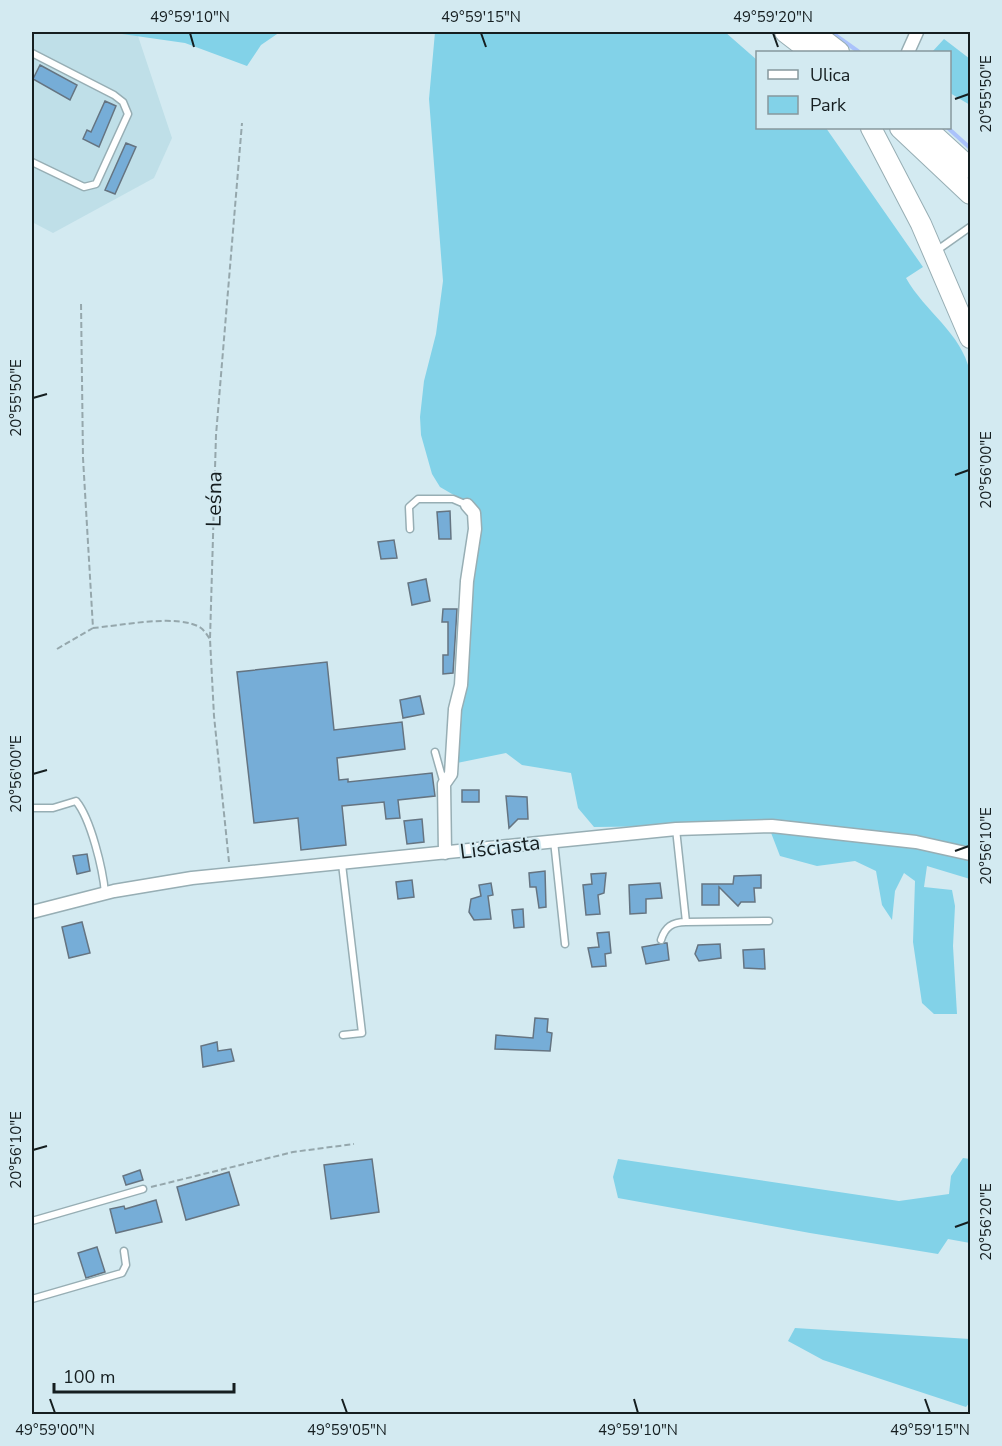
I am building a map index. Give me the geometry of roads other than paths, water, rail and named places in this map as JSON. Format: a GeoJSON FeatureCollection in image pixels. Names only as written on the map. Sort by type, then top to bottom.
{"type":"FeatureCollection","features":[{"type":"Feature","properties":{"kind":"main road"},"geometry":{"type":"LineString","coordinates":[[785,32],[809,45],[835,51]]}},
{"type":"Feature","properties":{"kind":"main road"},"geometry":{"type":"LineString","coordinates":[[872,129],[933,253],[969,334]]}},
{"type":"Feature","properties":{"kind":"main road"},"geometry":{"type":"LineString","coordinates":[[901,129],[970,194]]}},
{"type":"Feature","properties":{"kind":"main road"},"geometry":{"type":"LineString","coordinates":[[927,129],[970,168]]}},
{"type":"Feature","properties":{"kind":"main road"},"geometry":{"type":"LineString","coordinates":[[969,334],[970,302]]}},
{"type":"Feature","properties":{"kind":"street"},"geometry":{"type":"LineString","coordinates":[[908,51],[917,32]]}},
{"type":"Feature","properties":{"kind":"street"},"geometry":{"type":"LineString","coordinates":[[445,853],[444,784],[451,774],[455,709],[461,685],[467,581],[475,529],[474,513],[467,505]]}},
{"type":"Feature","properties":{"kind":"street","name":"Liściasta"},"geometry":{"type":"LineString","coordinates":[[32,912],[106,894],[192,878],[676,829],[772,826],[916,842],[970,854]]}},
{"type":"Feature","properties":{"kind":"lane"},"geometry":{"type":"LineString","coordinates":[[32,53],[114,95],[123,102],[128,114],[96,184],[84,187],[32,162]]}},
{"type":"Feature","properties":{"kind":"lane"},"geometry":{"type":"LineString","coordinates":[[933,253],[970,227]]}},
{"type":"Feature","properties":{"kind":"lane"},"geometry":{"type":"LineString","coordinates":[[410,529],[410,507],[418,499],[453,499],[467,505]]}},
{"type":"Feature","properties":{"kind":"lane"},"geometry":{"type":"LineString","coordinates":[[435,752],[444,784]]}},
{"type":"Feature","properties":{"kind":"lane"},"geometry":{"type":"LineString","coordinates":[[32,808],[53,808],[76,801],[81,808],[106,894]]}},
{"type":"Feature","properties":{"kind":"lane"},"geometry":{"type":"LineString","coordinates":[[676,829],[686,922]]}},
{"type":"Feature","properties":{"kind":"lane"},"geometry":{"type":"LineString","coordinates":[[554,840],[565,944]]}},
{"type":"Feature","properties":{"kind":"lane"},"geometry":{"type":"LineString","coordinates":[[342,864],[362,1033],[343,1035]]}},
{"type":"Feature","properties":{"kind":"lane"},"geometry":{"type":"LineString","coordinates":[[661,940],[664,931],[676,922],[769,921]]}},
{"type":"Feature","properties":{"kind":"lane"},"geometry":{"type":"LineString","coordinates":[[32,1221],[143,1189]]}},
{"type":"Feature","properties":{"kind":"lane"},"geometry":{"type":"LineString","coordinates":[[32,1299],[122,1273],[126,1265],[124,1251]]}},
{"type":"Feature","properties":{"kind":"waterway"},"geometry":{"type":"LineString","coordinates":[[831,32],[858,51]]}},
{"type":"Feature","properties":{"kind":"waterway"},"geometry":{"type":"LineString","coordinates":[[949,129],[970,148]]}}]}
